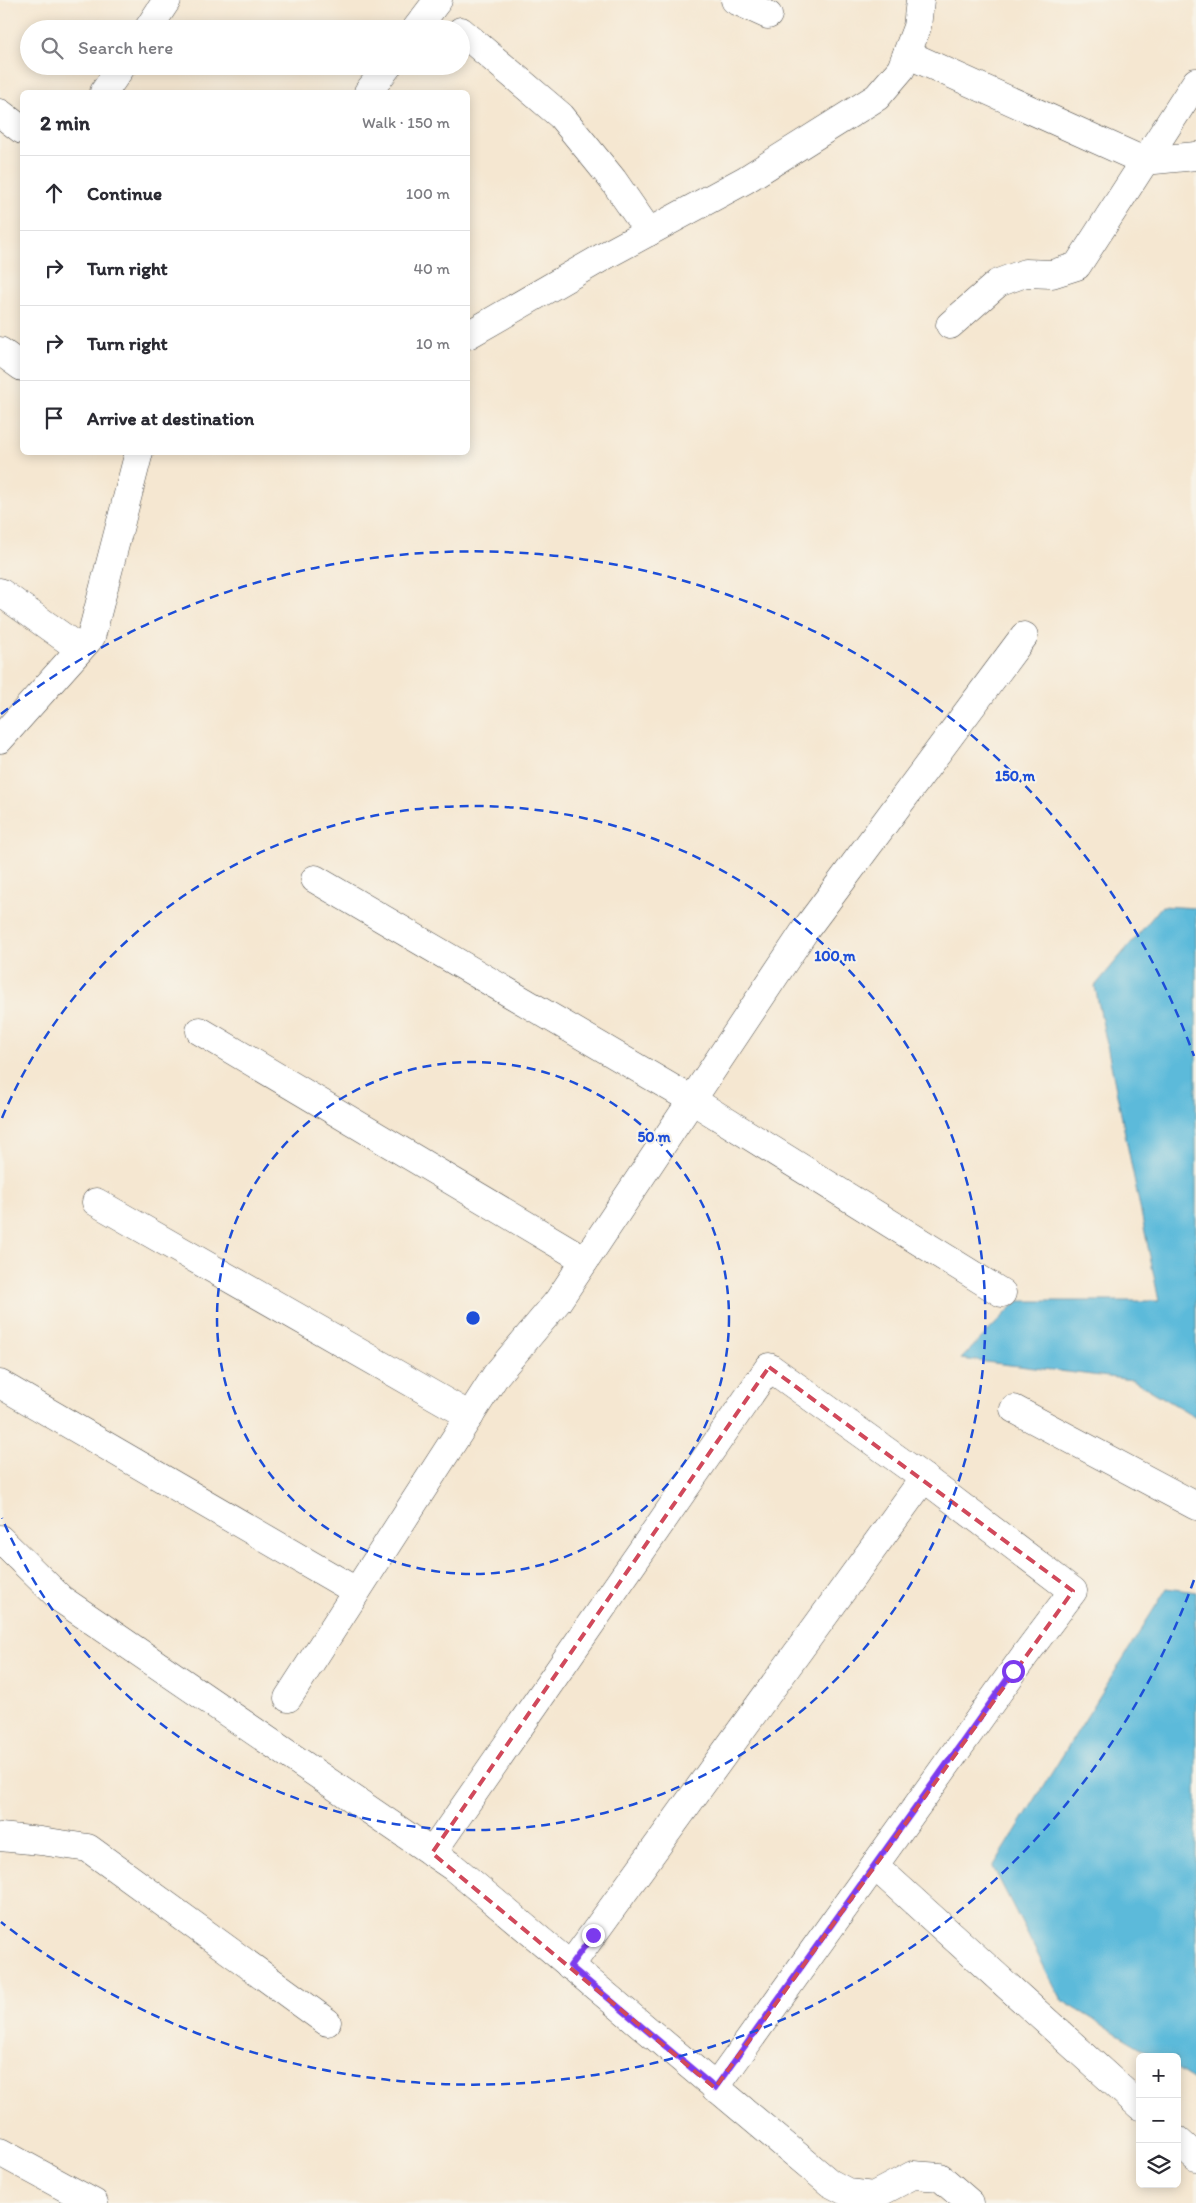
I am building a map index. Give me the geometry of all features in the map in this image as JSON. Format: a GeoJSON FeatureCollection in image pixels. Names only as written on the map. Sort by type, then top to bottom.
{"type":"FeatureCollection","features":[{"type":"Feature","properties":{"kind":"street"},"geometry":{"type":"LineString","coordinates":[[154,20],[167,0]]}},
{"type":"Feature","properties":{"kind":"street"},"geometry":{"type":"LineString","coordinates":[[735,0],[768,15]]}},
{"type":"Feature","properties":{"kind":"street"},"geometry":{"type":"LineString","coordinates":[[470,333],[744,180],[877,97],[901,69],[916,27],[920,0]]}},
{"type":"Feature","properties":{"kind":"street"},"geometry":{"type":"LineString","coordinates":[[423,20],[435,3],[451,20]]}},
{"type":"Feature","properties":{"kind":"street"},"geometry":{"type":"LineString","coordinates":[[470,39],[561,116],[613,180],[649,232]]}},
{"type":"Feature","properties":{"kind":"street"},"geometry":{"type":"LineString","coordinates":[[907,54],[1144,162],[1196,156]]}},
{"type":"Feature","properties":{"kind":"street"},"geometry":{"type":"LineString","coordinates":[[105,90],[116,75]]}},
{"type":"Feature","properties":{"kind":"street"},"geometry":{"type":"LineString","coordinates":[[370,90],[381,75]]}},
{"type":"Feature","properties":{"kind":"street"},"geometry":{"type":"LineString","coordinates":[[950,325],[998,283],[1025,273],[1052,274],[1077,266],[1196,82]]}},
{"type":"Feature","properties":{"kind":"street"},"geometry":{"type":"LineString","coordinates":[[0,114],[20,129]]}},
{"type":"Feature","properties":{"kind":"street"},"geometry":{"type":"LineString","coordinates":[[0,351],[20,366]]}},
{"type":"Feature","properties":{"kind":"street"},"geometry":{"type":"LineString","coordinates":[[0,739],[91,637],[138,455]]}},
{"type":"Feature","properties":{"kind":"street"},"geometry":{"type":"LineString","coordinates":[[0,592],[80,649]]}},
{"type":"Feature","properties":{"kind":"street"},"geometry":{"type":"LineString","coordinates":[[288,1698],[496,1375],[558,1301],[806,929],[1024,636]]}},
{"type":"Feature","properties":{"kind":"street"},"geometry":{"type":"LineString","coordinates":[[315,879],[692,1100],[1002,1294]]}},
{"type":"Feature","properties":{"kind":"street"},"geometry":{"type":"LineString","coordinates":[[200,1031],[585,1260]]}},
{"type":"Feature","properties":{"kind":"street"},"geometry":{"type":"LineString","coordinates":[[96,1202],[470,1416]]}},
{"type":"Feature","properties":{"kind":"street"},"geometry":{"type":"LineString","coordinates":[[432,1853],[768,1367],[924,1478],[1074,1591],[1025,1655],[715,2088]]}},
{"type":"Feature","properties":{"kind":"street"},"geometry":{"type":"LineString","coordinates":[[0,1384],[356,1591]]}},
{"type":"Feature","properties":{"kind":"street"},"geometry":{"type":"LineString","coordinates":[[1014,1409],[1196,1506]]}},
{"type":"Feature","properties":{"kind":"street"},"geometry":{"type":"LineString","coordinates":[[570,1966],[924,1478]]}},
{"type":"Feature","properties":{"kind":"street"},"geometry":{"type":"LineString","coordinates":[[0,1539],[61,1599],[453,1867],[830,2183],[849,2193],[873,2196],[913,2175],[940,2177],[970,2203]]}},
{"type":"Feature","properties":{"kind":"street"},"geometry":{"type":"LineString","coordinates":[[0,1838],[41,1841],[88,1848],[328,2022]]}},
{"type":"Feature","properties":{"kind":"street"},"geometry":{"type":"LineString","coordinates":[[875,1866],[1136,2102]]}},
{"type":"Feature","properties":{"kind":"street"},"geometry":{"type":"LineString","coordinates":[[1180,2143],[1196,2157]]}},
{"type":"Feature","properties":{"kind":"street"},"geometry":{"type":"LineString","coordinates":[[0,2152],[94,2203]]}},
{"type":"Feature","properties":{"kind":"highlighted area"},"geometry":{"type":"Polygon","coordinates":[[[769,1367],[1073,1591],[715,2088],[432,1853],[769,1367]]]}},
{"type":"Feature","properties":{"kind":"water"},"geometry":{"type":"Polygon","coordinates":[[[1162,906],[1196,908],[1196,1417],[1133,1380],[961,1359],[1018,1301],[1159,1301],[1095,986],[1162,906]]]}},
{"type":"Feature","properties":{"kind":"water"},"geometry":{"type":"Polygon","coordinates":[[[1167,1588],[1196,1592],[1196,2081],[1181,2072],[1181,2053],[1149,2053],[1061,2000],[993,1867],[1167,1588]]]}},
{"type":"Feature","properties":{"kind":"route"},"geometry":{"type":"LineString","coordinates":[[593,1935],[570,1966],[715,2088],[1013,1671]]}}]}
